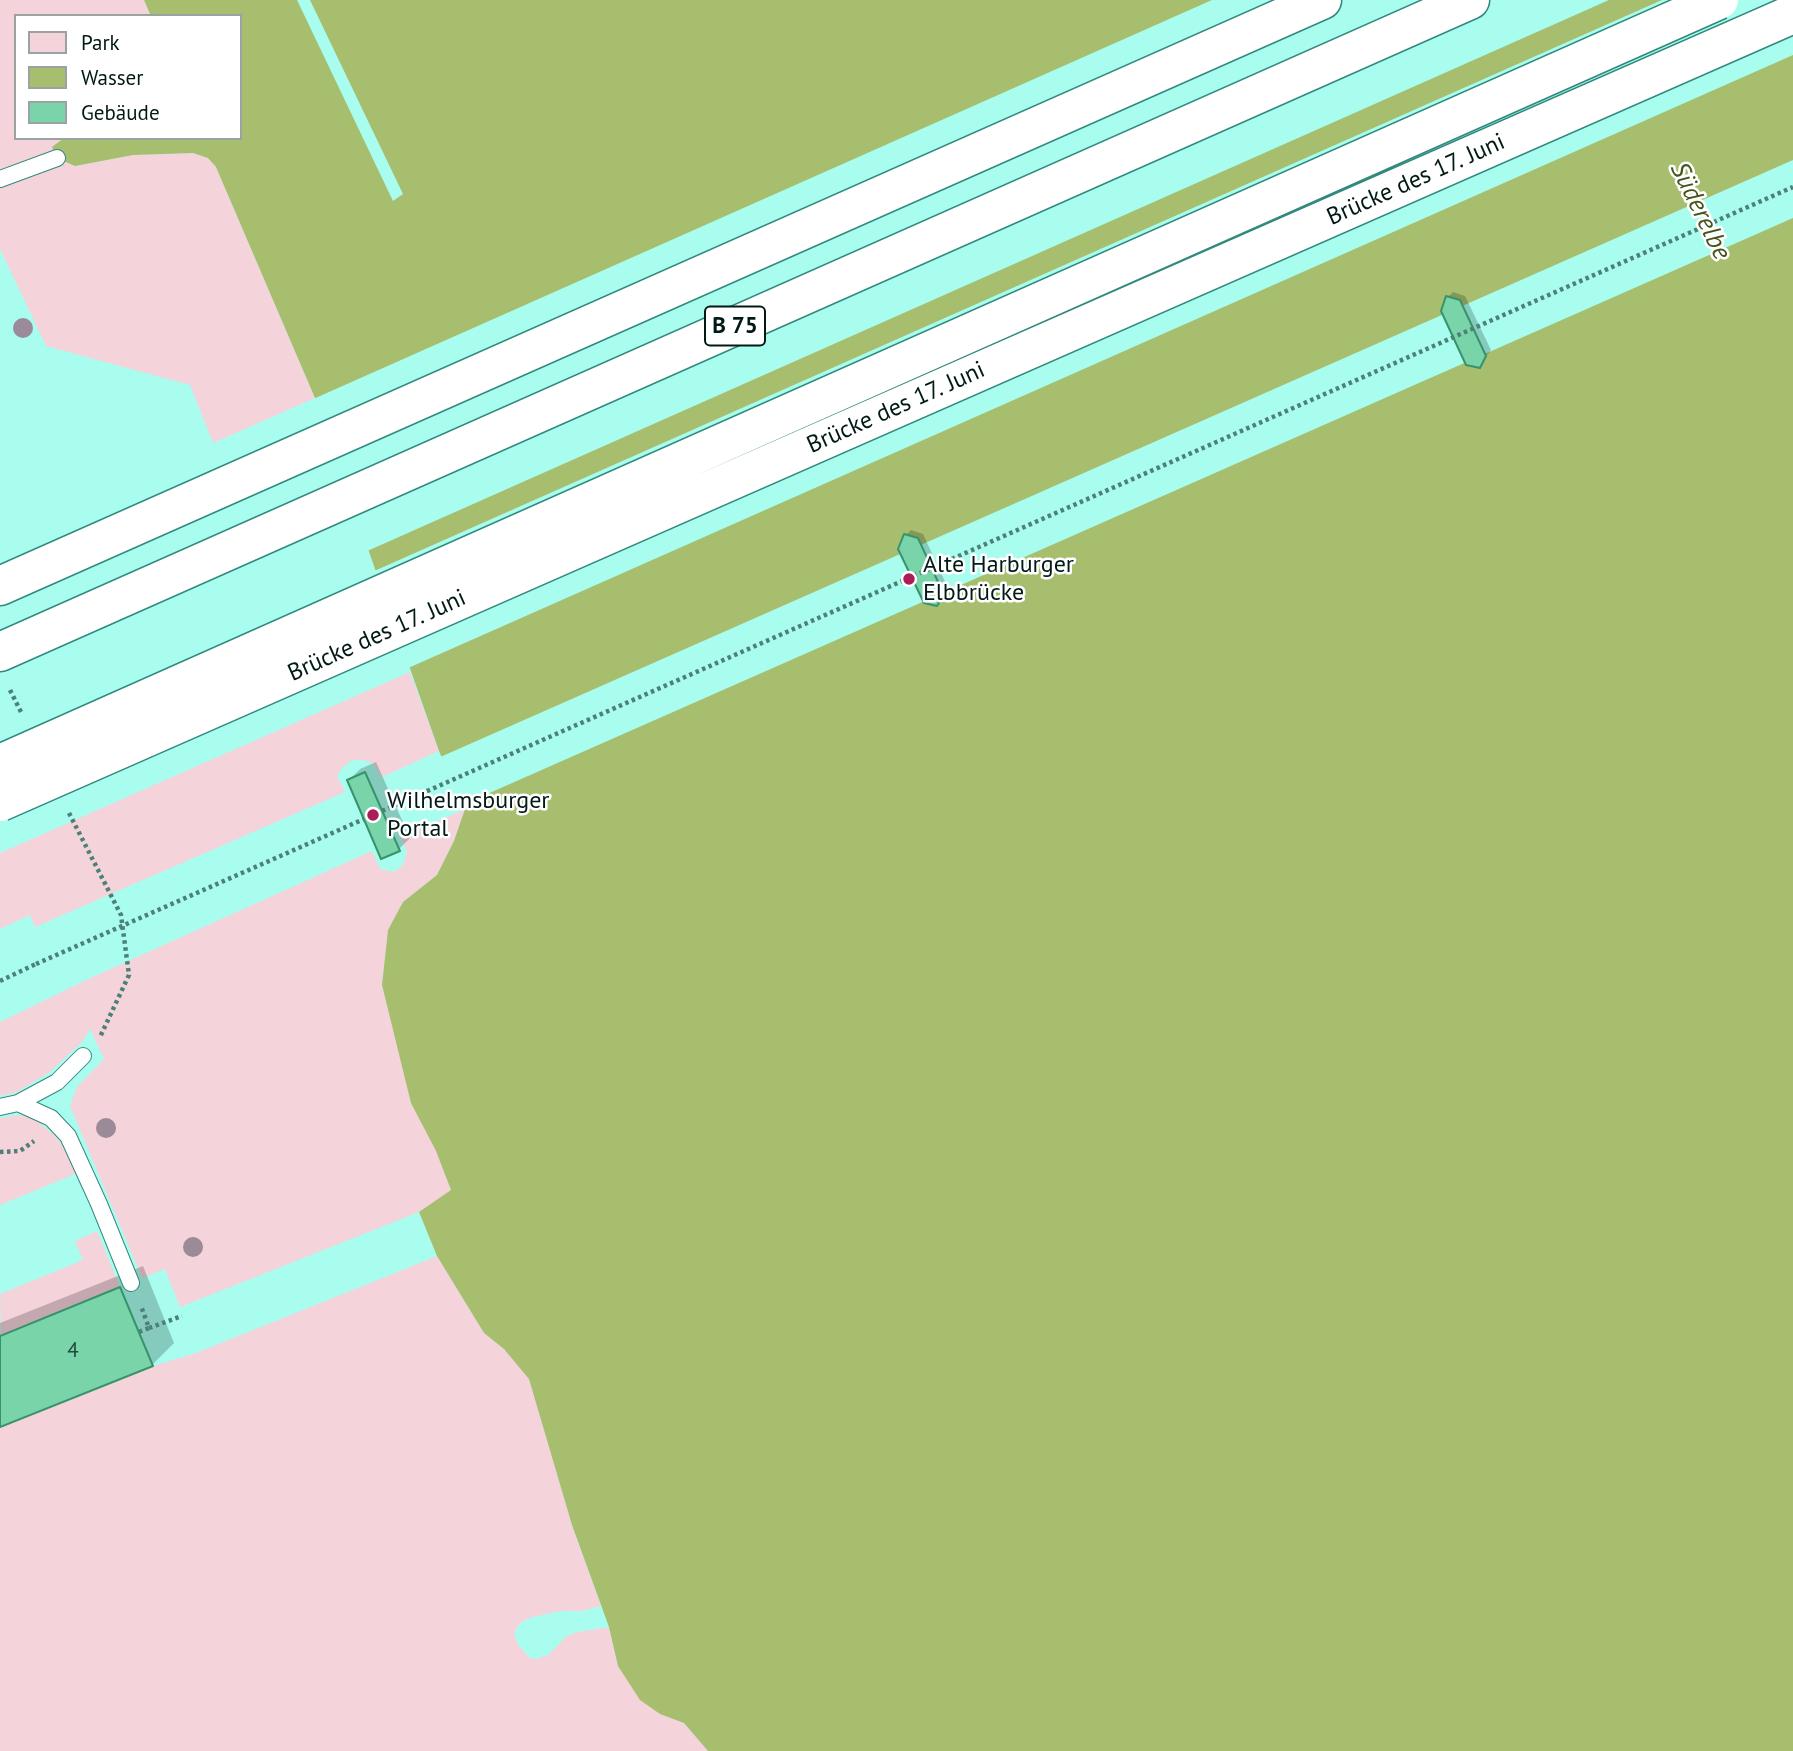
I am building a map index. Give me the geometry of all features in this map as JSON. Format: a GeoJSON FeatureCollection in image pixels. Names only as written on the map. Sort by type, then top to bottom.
{"type":"FeatureCollection","features":[{"type":"Feature","properties":{"kind":"main road","name":"B 75"},"geometry":{"type":"LineString","coordinates":[[0,586],[1322,0]]}},
{"type":"Feature","properties":{"kind":"main road","name":"B 75"},"geometry":{"type":"LineString","coordinates":[[3,667],[1470,0]]}},
{"type":"Feature","properties":{"kind":"main road","name":"Brücke des 17. Juni"},"geometry":{"type":"LineString","coordinates":[[0,764],[1720,0]]}},
{"type":"Feature","properties":{"kind":"main road","name":"Brücke des 17. Juni"},"geometry":{"type":"LineString","coordinates":[[0,802],[1793,14]]}},
{"type":"Feature","properties":{"kind":"lane"},"geometry":{"type":"LineString","coordinates":[[0,179],[57,158]]}},
{"type":"Feature","properties":{"kind":"lane"},"geometry":{"type":"LineString","coordinates":[[0,1107],[18,1103],[57,1082],[83,1056]]}},
{"type":"Feature","properties":{"kind":"lane"},"geometry":{"type":"LineString","coordinates":[[18,1103],[51,1118],[68,1136],[131,1283]]}},
{"type":"Feature","properties":{"kind":"path"},"geometry":{"type":"LineString","coordinates":[[382,811],[1793,187]]}},
{"type":"Feature","properties":{"kind":"path"},"geometry":{"type":"LineString","coordinates":[[3,667],[24,718]]}},
{"type":"Feature","properties":{"kind":"path"},"geometry":{"type":"LineString","coordinates":[[65,804],[121,915],[130,975],[97,1043],[83,1056]]}},
{"type":"Feature","properties":{"kind":"path"},"geometry":{"type":"LineString","coordinates":[[0,983],[36,964],[364,819]]}},
{"type":"Feature","properties":{"kind":"path"},"geometry":{"type":"LineString","coordinates":[[149,1328],[182,1316]]}},
{"type":"Feature","properties":{"kind":"green space"},"geometry":{"type":"Polygon","coordinates":[[[0,0],[144,0],[150,14],[14,14],[14,140],[62,140],[53,147],[75,166],[133,155],[193,153],[208,158],[216,167],[315,398],[213,443],[190,385],[46,346],[0,249],[0,0]]]}},
{"type":"Feature","properties":{"kind":"green space"},"geometry":{"type":"Polygon","coordinates":[[[410,672],[439,751],[382,777],[373,763],[352,760],[337,776],[345,792],[35,927],[30,915],[0,929],[0,853],[410,672]]]}},
{"type":"Feature","properties":{"kind":"green space"},"geometry":{"type":"Polygon","coordinates":[[[465,809],[454,841],[437,875],[403,902],[388,930],[382,985],[394,1032],[451,1191],[419,1212],[180,1307],[165,1269],[142,1278],[70,1106],[77,1087],[104,1059],[90,1029],[82,1042],[50,1072],[17,1092],[0,1096],[0,1022],[86,980],[372,851],[380,869],[394,872],[403,865],[407,852],[401,837],[465,809]]]}},
{"type":"Feature","properties":{"kind":"green space"},"geometry":{"type":"Polygon","coordinates":[[[18,1115],[34,1118],[54,1135],[71,1154],[80,1172],[0,1205],[0,1118],[18,1115]]]}},
{"type":"Feature","properties":{"kind":"green space"},"geometry":{"type":"Polygon","coordinates":[[[97,1231],[120,1287],[1,1336],[0,1294],[83,1260],[75,1241],[97,1231]]]}},
{"type":"Feature","properties":{"kind":"green space"},"geometry":{"type":"Polygon","coordinates":[[[437,1256],[484,1333],[504,1349],[529,1378],[572,1525],[601,1606],[532,1617],[520,1623],[514,1633],[518,1645],[530,1658],[535,1659],[548,1655],[567,1636],[609,1627],[618,1666],[660,1714],[684,1723],[708,1751],[0,1751],[0,1427],[153,1366],[196,1353],[437,1256]]]}},
{"type":"Feature","properties":{"kind":"water","name":"Süderelbe"},"geometry":{"type":"Polygon","coordinates":[[[144,0],[1793,0],[1793,1751],[708,1751],[684,1723],[660,1714],[640,1700],[618,1666],[609,1627],[572,1525],[529,1379],[504,1349],[484,1333],[437,1256],[419,1212],[451,1190],[436,1151],[411,1103],[382,985],[388,930],[403,902],[437,875],[454,841],[465,809],[439,751],[315,398],[216,167],[208,158],[193,153],[133,155],[75,166],[57,158],[52,147],[61,140],[242,140],[242,14],[150,14],[144,0]]]}},
{"type":"Feature","properties":{"kind":"pier"},"geometry":{"type":"Polygon","coordinates":[[[297,0],[310,0],[403,194],[393,201],[297,0]]]}},
{"type":"Feature","properties":{"kind":"pier"},"geometry":{"type":"Polygon","coordinates":[[[1212,0],[1609,0],[365,552],[311,400],[1212,0]]]}},
{"type":"Feature","properties":{"kind":"pier"},"geometry":{"type":"Polygon","coordinates":[[[1662,0],[1793,0],[1793,55],[406,669],[372,572],[1662,0]]]}},
{"type":"Feature","properties":{"kind":"pier","name":"Alte Harburger Elbbrücke"},"geometry":{"type":"Polygon","coordinates":[[[1793,160],[1793,218],[460,806],[438,758],[1793,160]]]}},
{"type":"Feature","properties":{"kind":"building"},"geometry":{"type":"Polygon","coordinates":[[[1446,296],[1460,300],[1486,356],[1480,368],[1466,365],[1441,311],[1446,296]]]}},
{"type":"Feature","properties":{"kind":"building"},"geometry":{"type":"Polygon","coordinates":[[[904,534],[918,538],[944,595],[937,606],[924,603],[898,549],[904,534]]]}},
{"type":"Feature","properties":{"kind":"building","name":"Wilhelmsburger Portal"},"geometry":{"type":"Polygon","coordinates":[[[365,772],[400,851],[381,859],[347,780],[365,772]]]}},
{"type":"Feature","properties":{"kind":"building"},"geometry":{"type":"Polygon","coordinates":[[[120,1287],[153,1366],[0,1427],[0,1336],[120,1287]]]}},
{"type":"Feature","properties":{"kind":"place","name":"Alte Harburger Elbbrücke"},"geometry":{"type":"Point","coordinates":[909,579]}},
{"type":"Feature","properties":{"kind":"place","name":"Wilhelmsburger Portal"},"geometry":{"type":"Point","coordinates":[373,815]}}]}
